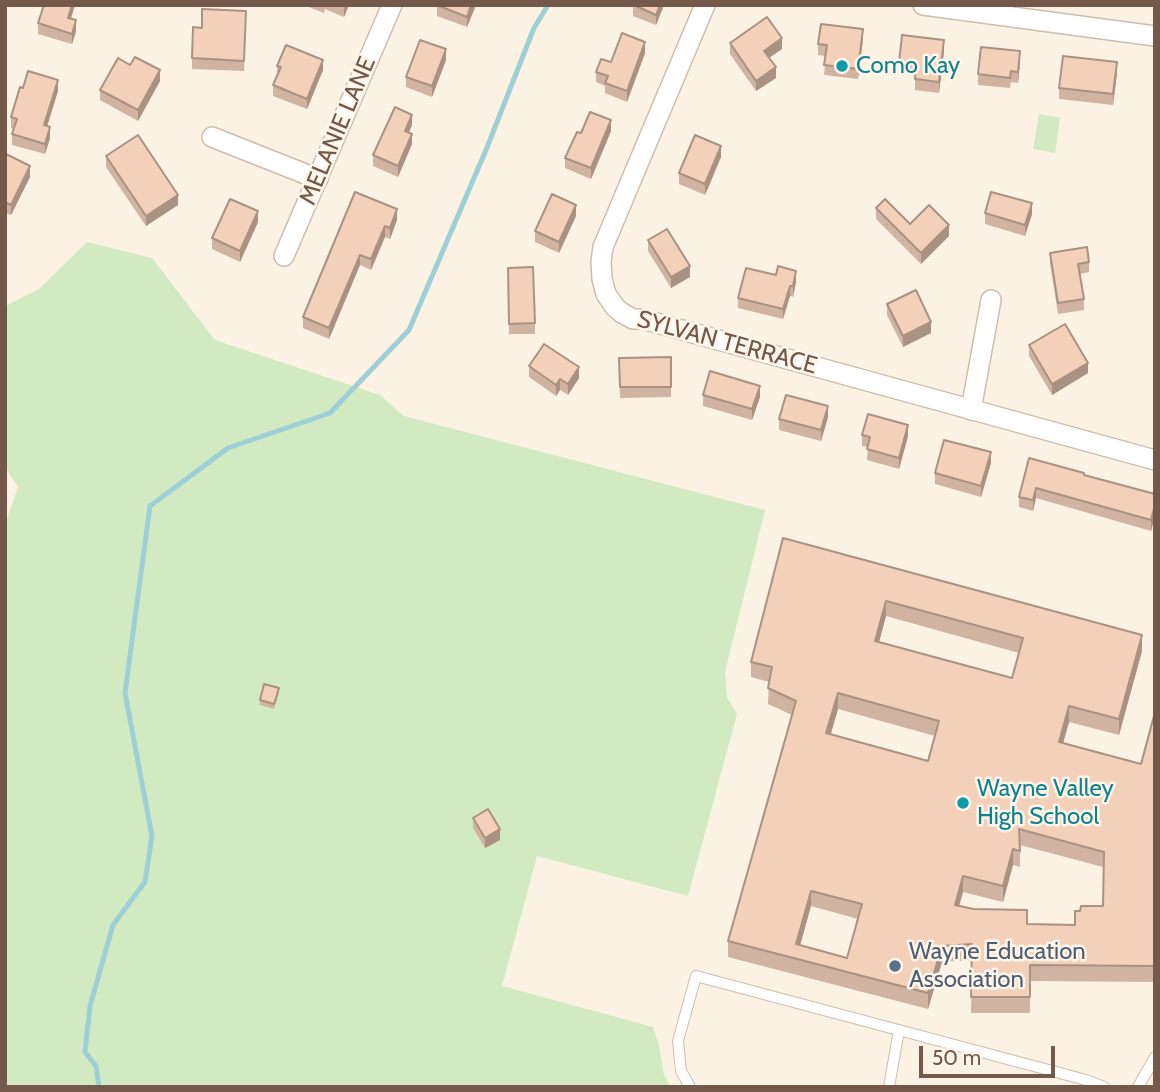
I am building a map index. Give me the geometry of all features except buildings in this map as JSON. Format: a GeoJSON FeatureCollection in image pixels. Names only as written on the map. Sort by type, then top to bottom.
{"type":"FeatureCollection","features":[{"type":"Feature","properties":{"kind":"street","name":"MELANIE LANE"},"geometry":{"type":"LineString","coordinates":[[284,256],[392,5]]}},
{"type":"Feature","properties":{"kind":"street","name":"SYLVAN TERRACE"},"geometry":{"type":"LineString","coordinates":[[705,5],[603,247],[601,279],[607,294],[622,313],[634,319],[1155,460]]}},
{"type":"Feature","properties":{"kind":"street"},"geometry":{"type":"LineString","coordinates":[[923,5],[1155,36]]}},
{"type":"Feature","properties":{"kind":"street"},"geometry":{"type":"LineString","coordinates":[[212,137],[318,179]]}},
{"type":"Feature","properties":{"kind":"street"},"geometry":{"type":"LineString","coordinates":[[971,410],[991,300]]}},
{"type":"Feature","properties":{"kind":"lane"},"geometry":{"type":"LineString","coordinates":[[690,1087],[681,1071],[678,1041],[696,976],[1104,1087]]}},
{"type":"Feature","properties":{"kind":"lane"},"geometry":{"type":"LineString","coordinates":[[889,1087],[899,1030]]}},
{"type":"Feature","properties":{"kind":"lane"},"geometry":{"type":"LineString","coordinates":[[1138,1087],[1155,1057]]}},
{"type":"Feature","properties":{"kind":"green space"},"geometry":{"type":"Polygon","coordinates":[[[1039,114],[1060,118],[1055,153],[1033,149],[1039,114]]]}},
{"type":"Feature","properties":{"kind":"green space"},"geometry":{"type":"Polygon","coordinates":[[[87,242],[152,258],[215,340],[380,395],[404,416],[765,510],[725,672],[727,697],[737,714],[688,896],[537,856],[502,986],[653,1027],[664,1075],[671,1087],[5,1087],[5,525],[18,487],[5,467],[5,306],[39,289],[87,242]]]}},
{"type":"Feature","properties":{"kind":"waterway"},"geometry":{"type":"LineString","coordinates":[[99,1087],[96,1066],[85,1052],[90,1006],[113,925],[145,882],[152,836],[125,693],[150,506],[228,448],[330,413],[409,330],[486,150],[534,28],[548,5]]}},
{"type":"Feature","properties":{"kind":"place","name":"Como Kay"},"geometry":{"type":"Point","coordinates":[842,66]}},
{"type":"Feature","properties":{"kind":"place","name":"Wayne Valley High School"},"geometry":{"type":"Point","coordinates":[963,803]}},
{"type":"Feature","properties":{"kind":"place","name":"Wayne Education Association"},"geometry":{"type":"Point","coordinates":[895,966]}}]}
